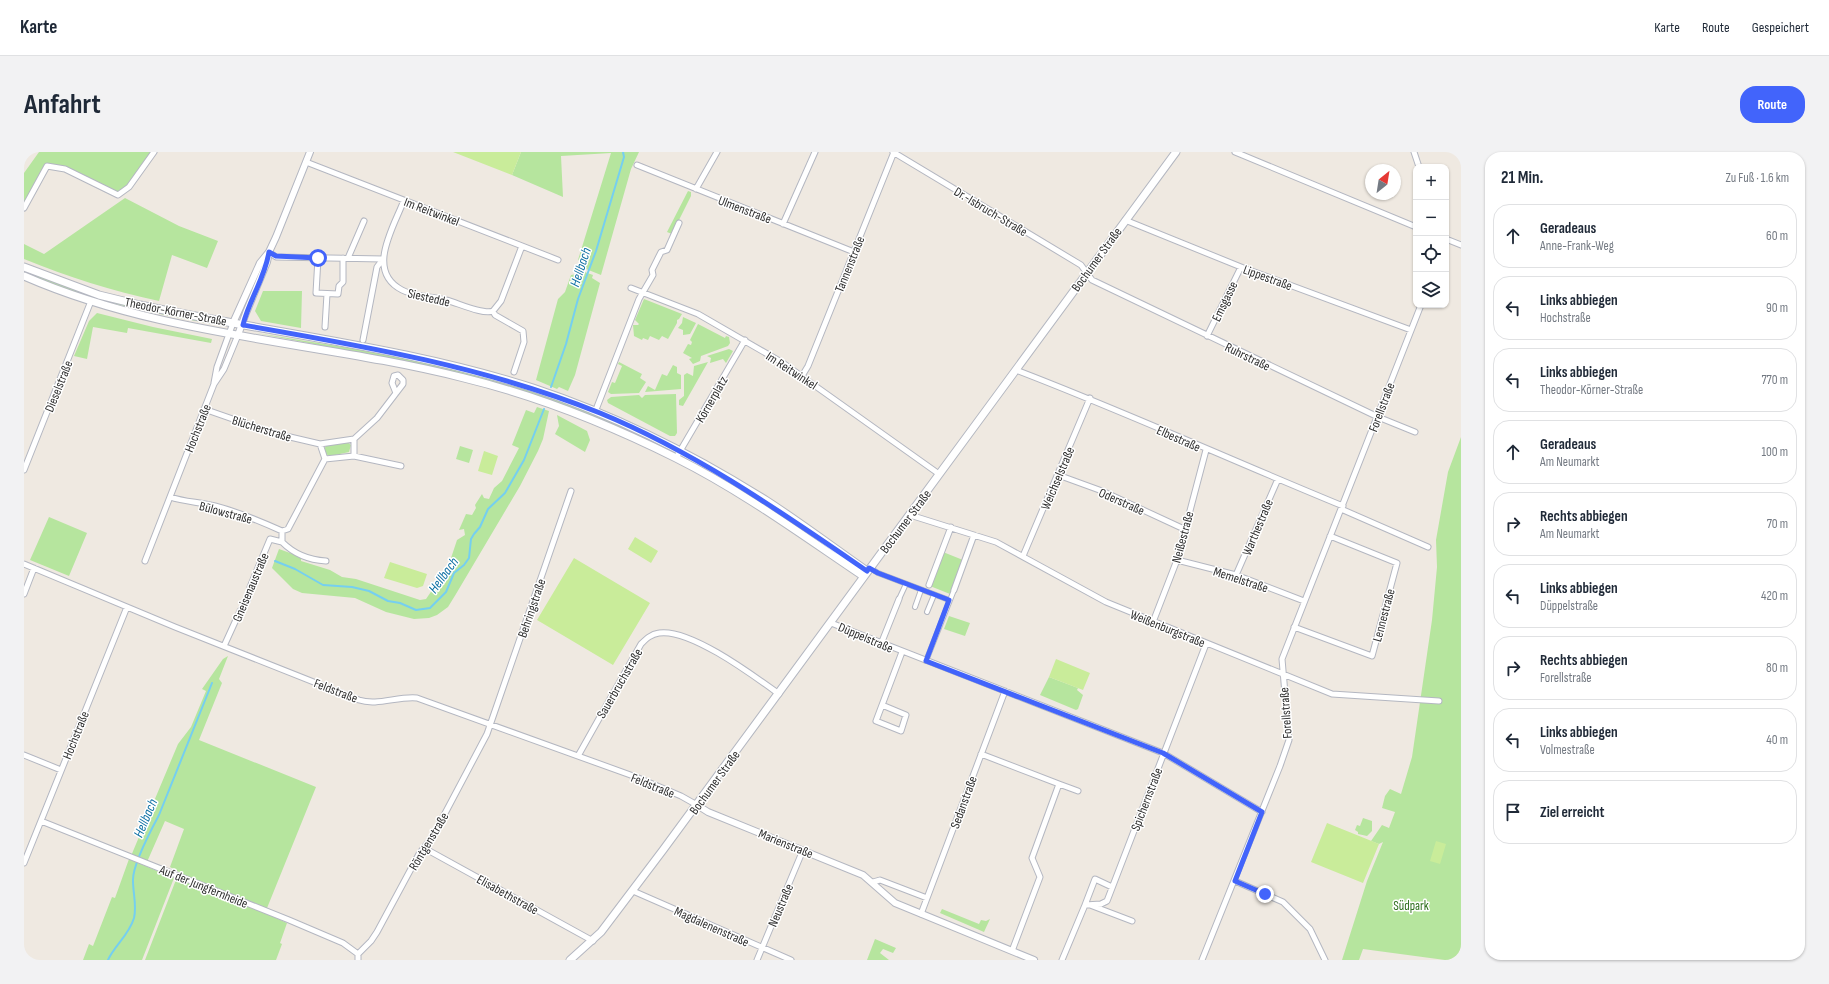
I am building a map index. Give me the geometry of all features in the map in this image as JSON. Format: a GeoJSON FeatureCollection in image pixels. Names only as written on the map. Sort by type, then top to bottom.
{"type":"FeatureCollection","features":[{"type":"Feature","properties":{"kind":"main road","name":"Bochumer Straße"},"geometry":{"type":"LineString","coordinates":[[570,960],[592,941],[633,891],[1176,152]]}},
{"type":"Feature","properties":{"kind":"main road","name":"Theodor-Körner-Straße"},"geometry":{"type":"LineString","coordinates":[[24,267],[99,295],[176,313],[422,359],[502,379],[549,394],[601,414],[680,451],[757,496],[867,572]]}},
{"type":"Feature","properties":{"kind":"main road","name":"Theodor-Körner-Straße"},"geometry":{"type":"LineString","coordinates":[[24,276],[91,301],[138,315],[230,334],[400,364],[498,387],[572,411],[630,435],[676,458],[867,572]]}},
{"type":"Feature","properties":{"kind":"main road"},"geometry":{"type":"LineString","coordinates":[[753,503],[757,496]]}},
{"type":"Feature","properties":{"kind":"street"},"geometry":{"type":"LineString","coordinates":[[24,208],[47,166],[65,169],[118,195],[129,187],[154,152]]}},
{"type":"Feature","properties":{"kind":"street","name":"Hochstraße"},"geometry":{"type":"LineString","coordinates":[[214,384],[224,369],[243,325],[246,312],[267,262],[269,252],[310,152]]}},
{"type":"Feature","properties":{"kind":"street"},"geometry":{"type":"LineString","coordinates":[[696,189],[717,152]]}},
{"type":"Feature","properties":{"kind":"street"},"geometry":{"type":"LineString","coordinates":[[783,224],[815,152]]}},
{"type":"Feature","properties":{"kind":"street","name":"Tannenstraße"},"geometry":{"type":"LineString","coordinates":[[802,376],[808,366],[894,152]]}},
{"type":"Feature","properties":{"kind":"street","name":"Dr.-Isbruch-Straße"},"geometry":{"type":"LineString","coordinates":[[894,152],[1081,265],[1087,273]]}},
{"type":"Feature","properties":{"kind":"street"},"geometry":{"type":"LineString","coordinates":[[1235,152],[1413,226]]}},
{"type":"Feature","properties":{"kind":"street"},"geometry":{"type":"LineString","coordinates":[[1414,152],[1418,164]]}},
{"type":"Feature","properties":{"kind":"street","name":"Im Reitwinkel"},"geometry":{"type":"LineString","coordinates":[[306,162],[558,260]]}},
{"type":"Feature","properties":{"kind":"street","name":"Ulmenstraße"},"geometry":{"type":"LineString","coordinates":[[637,166],[854,252]]}},
{"type":"Feature","properties":{"kind":"street"},"geometry":{"type":"LineString","coordinates":[[363,340],[378,267],[383,259],[385,248],[404,200]]}},
{"type":"Feature","properties":{"kind":"street","name":"Lippestraße"},"geometry":{"type":"LineString","coordinates":[[1125,220],[1241,267],[1411,330]]}},
{"type":"Feature","properties":{"kind":"street"},"geometry":{"type":"LineString","coordinates":[[318,258],[316,293],[338,294],[339,286],[342,282],[346,258],[364,221]]}},
{"type":"Feature","properties":{"kind":"street"},"geometry":{"type":"LineString","coordinates":[[598,407],[639,299],[653,275],[652,270],[661,252],[667,250],[680,223]]}},
{"type":"Feature","properties":{"kind":"street"},"geometry":{"type":"LineString","coordinates":[[1449,241],[1461,245]]}},
{"type":"Feature","properties":{"kind":"street"},"geometry":{"type":"LineString","coordinates":[[514,372],[524,335],[523,332],[495,315],[493,311],[501,301],[522,246]]}},
{"type":"Feature","properties":{"kind":"street"},"geometry":{"type":"LineString","coordinates":[[269,252],[276,256],[383,259]]}},
{"type":"Feature","properties":{"kind":"street","name":"Hochstraße"},"geometry":{"type":"LineString","coordinates":[[145,560],[214,384],[217,367],[233,323],[260,263],[269,252]]}},
{"type":"Feature","properties":{"kind":"street","name":"Siestedde"},"geometry":{"type":"LineString","coordinates":[[383,259],[384,267],[389,279],[402,290],[442,299],[485,312],[493,311]]}},
{"type":"Feature","properties":{"kind":"street","name":"Emsgasse"},"geometry":{"type":"LineString","coordinates":[[1207,336],[1241,267]]}},
{"type":"Feature","properties":{"kind":"street","name":"Ruhrstraße"},"geometry":{"type":"LineString","coordinates":[[1087,273],[1092,280],[1207,336],[1378,417],[1414,432]]}},
{"type":"Feature","properties":{"kind":"street","name":"Im Reitwinkel"},"geometry":{"type":"LineString","coordinates":[[631,288],[698,314],[745,340],[802,376],[939,474]]}},
{"type":"Feature","properties":{"kind":"street"},"geometry":{"type":"LineString","coordinates":[[325,327],[327,294]]}},
{"type":"Feature","properties":{"kind":"street","name":"Dieselstraße"},"geometry":{"type":"LineString","coordinates":[[24,470],[91,301]]}},
{"type":"Feature","properties":{"kind":"street","name":"Forellstraße"},"geometry":{"type":"LineString","coordinates":[[1202,960],[1235,881],[1289,740],[1282,674],[1282,660],[1420,308]]}},
{"type":"Feature","properties":{"kind":"street","name":"Körnerplatz"},"geometry":{"type":"LineString","coordinates":[[676,458],[745,340]]}},
{"type":"Feature","properties":{"kind":"street","name":"Elbestraße"},"geometry":{"type":"LineString","coordinates":[[1016,370],[1090,398],[1206,450],[1342,507]]}},
{"type":"Feature","properties":{"kind":"street"},"geometry":{"type":"LineString","coordinates":[[354,456],[354,439],[377,418],[396,393]]}},
{"type":"Feature","properties":{"kind":"street","name":"Weichselstraße"},"geometry":{"type":"LineString","coordinates":[[1023,556],[1090,398]]}},
{"type":"Feature","properties":{"kind":"street","name":"Blücherstraße"},"geometry":{"type":"LineString","coordinates":[[204,409],[273,433],[320,444],[354,439]]}},
{"type":"Feature","properties":{"kind":"street"},"geometry":{"type":"LineString","coordinates":[[282,531],[288,529],[325,459],[320,444]]}},
{"type":"Feature","properties":{"kind":"street","name":"Neißestraße"},"geometry":{"type":"LineString","coordinates":[[1153,622],[1177,560],[1206,450]]}},
{"type":"Feature","properties":{"kind":"street"},"geometry":{"type":"LineString","coordinates":[[325,459],[354,456],[401,466]]}},
{"type":"Feature","properties":{"kind":"street","name":"Oderstraße"},"geometry":{"type":"LineString","coordinates":[[1058,475],[1102,491],[1184,529]]}},
{"type":"Feature","properties":{"kind":"street","name":"Warthestraße"},"geometry":{"type":"LineString","coordinates":[[1236,575],[1278,479]]}},
{"type":"Feature","properties":{"kind":"street","name":"Behringstraße"},"geometry":{"type":"LineString","coordinates":[[491,725],[571,491]]}},
{"type":"Feature","properties":{"kind":"street","name":"Bülowstraße"},"geometry":{"type":"LineString","coordinates":[[170,497],[181,501],[215,506],[262,522],[282,531]]}},
{"type":"Feature","properties":{"kind":"street"},"geometry":{"type":"LineString","coordinates":[[1342,507],[1428,547]]}},
{"type":"Feature","properties":{"kind":"street","name":"Weißenburgstraße"},"geometry":{"type":"LineString","coordinates":[[910,515],[974,534],[1005,546],[1052,574],[1100,599],[1206,644],[1332,694],[1439,701]]}},
{"type":"Feature","properties":{"kind":"street"},"geometry":{"type":"LineString","coordinates":[[915,607],[929,585],[951,527]]}},
{"type":"Feature","properties":{"kind":"street","name":"Gneisenaustraße"},"geometry":{"type":"LineString","coordinates":[[282,531],[282,542]]}},
{"type":"Feature","properties":{"kind":"street"},"geometry":{"type":"LineString","coordinates":[[926,661],[974,534]]}},
{"type":"Feature","properties":{"kind":"street","name":"Lennestraße"},"geometry":{"type":"LineString","coordinates":[[1294,627],[1372,656],[1397,563],[1330,536]]}},
{"type":"Feature","properties":{"kind":"street","name":"Gneisenaustraße"},"geometry":{"type":"LineString","coordinates":[[224,646],[240,611],[244,607],[250,587],[270,539],[282,542],[291,551],[318,561],[326,561]]}},
{"type":"Feature","properties":{"kind":"street","name":"Memelstraße"},"geometry":{"type":"LineString","coordinates":[[1177,560],[1236,575],[1304,601]]}},
{"type":"Feature","properties":{"kind":"street","name":"Feldstraße"},"geometry":{"type":"LineString","coordinates":[[24,564],[126,607],[363,701],[408,697],[417,698],[649,783],[681,796],[697,805]]}},
{"type":"Feature","properties":{"kind":"street"},"geometry":{"type":"LineString","coordinates":[[24,594],[34,568]]}},
{"type":"Feature","properties":{"kind":"street"},"geometry":{"type":"LineString","coordinates":[[867,572],[878,573],[949,600]]}},
{"type":"Feature","properties":{"kind":"street"},"geometry":{"type":"LineString","coordinates":[[881,644],[906,584]]}},
{"type":"Feature","properties":{"kind":"street"},"geometry":{"type":"LineString","coordinates":[[927,612],[934,595]]}},
{"type":"Feature","properties":{"kind":"street","name":"Hochstraße"},"geometry":{"type":"LineString","coordinates":[[24,863],[126,607]]}},
{"type":"Feature","properties":{"kind":"street","name":"Düppelstraße"},"geometry":{"type":"LineString","coordinates":[[831,622],[881,644],[1163,753],[1262,812]]}},
{"type":"Feature","properties":{"kind":"street","name":"Sauerbruchstraße"},"geometry":{"type":"LineString","coordinates":[[578,756],[641,644],[651,635],[658,633],[672,634],[723,655],[778,694]]}},
{"type":"Feature","properties":{"kind":"street","name":"Spichernstraße"},"geometry":{"type":"LineString","coordinates":[[1087,905],[1104,903],[1112,886],[1206,644]]}},
{"type":"Feature","properties":{"kind":"street","name":"Düppelstraße"},"geometry":{"type":"LineString","coordinates":[[882,705],[906,715],[901,731],[876,720],[902,652]]}},
{"type":"Feature","properties":{"kind":"street","name":"Sedanstraße"},"geometry":{"type":"LineString","coordinates":[[921,914],[1005,691]]}},
{"type":"Feature","properties":{"kind":"street","name":"Röntgenstraße"},"geometry":{"type":"LineString","coordinates":[[358,954],[371,941],[377,932],[419,854],[433,836],[491,725]]}},
{"type":"Feature","properties":{"kind":"street"},"geometry":{"type":"LineString","coordinates":[[981,754],[1078,791]]}},
{"type":"Feature","properties":{"kind":"street"},"geometry":{"type":"LineString","coordinates":[[24,755],[61,770]]}},
{"type":"Feature","properties":{"kind":"street"},"geometry":{"type":"LineString","coordinates":[[1012,951],[1040,877],[1032,858],[1059,784]]}},
{"type":"Feature","properties":{"kind":"street","name":"Marienstraße"},"geometry":{"type":"LineString","coordinates":[[697,805],[708,812],[863,875],[873,882],[895,903],[1034,960]]}},
{"type":"Feature","properties":{"kind":"street","name":"Auf der Jungfernheide"},"geometry":{"type":"LineString","coordinates":[[41,821],[337,940],[358,954]]}},
{"type":"Feature","properties":{"kind":"street","name":"Elisabethstraße"},"geometry":{"type":"LineString","coordinates":[[424,848],[592,941]]}},
{"type":"Feature","properties":{"kind":"street","name":"Neustraße"},"geometry":{"type":"LineString","coordinates":[[757,960],[803,850]]}},
{"type":"Feature","properties":{"kind":"street"},"geometry":{"type":"LineString","coordinates":[[1062,960],[1087,905],[1095,879],[1112,886]]}},
{"type":"Feature","properties":{"kind":"street","name":"Marienstraße"},"geometry":{"type":"LineString","coordinates":[[873,882],[880,880],[928,898]]}},
{"type":"Feature","properties":{"kind":"street"},"geometry":{"type":"LineString","coordinates":[[1235,881],[1283,902],[1310,929],[1325,960]]}},
{"type":"Feature","properties":{"kind":"street","name":"Magdalenenstraße"},"geometry":{"type":"LineString","coordinates":[[633,891],[762,949],[791,960]]}},
{"type":"Feature","properties":{"kind":"street"},"geometry":{"type":"LineString","coordinates":[[1087,905],[1132,921]]}},
{"type":"Feature","properties":{"kind":"street"},"geometry":{"type":"LineString","coordinates":[[358,954],[358,960]]}},
{"type":"Feature","properties":{"kind":"green space"},"geometry":{"type":"Polygon","coordinates":[[[39,152],[154,152],[120,195],[66,167],[47,163],[24,204],[24,173],[39,152]]]}},
{"type":"Feature","properties":{"kind":"green space"},"geometry":{"type":"Polygon","coordinates":[[[453,152],[521,152],[512,175],[453,152]]]}},
{"type":"Feature","properties":{"kind":"green space"},"geometry":{"type":"Polygon","coordinates":[[[521,152],[639,152],[631,169],[601,275],[581,267],[583,264],[578,260],[611,153],[561,156],[563,197],[512,175],[521,152]]]}},
{"type":"Feature","properties":{"kind":"green space"},"geometry":{"type":"Polygon","coordinates":[[[688,191],[691,192],[691,196],[672,234],[667,232],[688,191]]]}},
{"type":"Feature","properties":{"kind":"green space"},"geometry":{"type":"Polygon","coordinates":[[[125,198],[179,226],[218,241],[207,268],[172,255],[159,301],[90,283],[24,259],[24,244],[44,254],[125,198]]]}},
{"type":"Feature","properties":{"kind":"green space"},"geometry":{"type":"Polygon","coordinates":[[[24,270],[76,290],[214,323],[140,310],[94,298],[24,273],[24,270]]]}},
{"type":"Feature","properties":{"kind":"green space"},"geometry":{"type":"Polygon","coordinates":[[[579,270],[593,275],[592,278],[600,283],[575,375],[568,391],[559,387],[557,389],[536,380],[558,299],[565,292],[571,275],[578,274],[579,270]]]}},
{"type":"Feature","properties":{"kind":"green space"},"geometry":{"type":"Polygon","coordinates":[[[263,291],[302,291],[301,328],[261,321],[255,311],[263,291]]]}},
{"type":"Feature","properties":{"kind":"green space"},"geometry":{"type":"Polygon","coordinates":[[[644,299],[682,314],[677,320],[677,323],[668,339],[662,336],[659,340],[650,336],[648,340],[643,338],[642,340],[634,336],[633,325],[639,324],[635,320],[644,299]]]}},
{"type":"Feature","properties":{"kind":"green space"},"geometry":{"type":"Polygon","coordinates":[[[97,313],[153,327],[212,339],[211,343],[128,328],[127,333],[93,327],[87,359],[74,356],[89,321],[97,313]]]}},
{"type":"Feature","properties":{"kind":"green space"},"geometry":{"type":"Polygon","coordinates":[[[683,317],[696,323],[690,334],[683,335],[683,330],[678,328],[682,323],[683,317]]]}},
{"type":"Feature","properties":{"kind":"green space"},"geometry":{"type":"Polygon","coordinates":[[[698,324],[725,338],[726,336],[729,337],[730,343],[728,346],[701,356],[700,361],[693,364],[689,359],[692,358],[683,353],[688,344],[691,345],[692,342],[690,340],[698,324]]]}},
{"type":"Feature","properties":{"kind":"green space"},"geometry":{"type":"Polygon","coordinates":[[[256,333],[417,360],[480,375],[552,398],[631,430],[670,449],[669,451],[553,401],[504,385],[423,365],[256,333]]]}},
{"type":"Feature","properties":{"kind":"green space"},"geometry":{"type":"Polygon","coordinates":[[[729,349],[733,351],[726,363],[723,359],[710,363],[711,358],[707,356],[729,349]]]}},
{"type":"Feature","properties":{"kind":"green space"},"geometry":{"type":"Polygon","coordinates":[[[619,362],[642,374],[640,378],[646,382],[639,393],[611,394],[608,392],[612,382],[615,383],[622,366],[618,364],[619,362]]]}},
{"type":"Feature","properties":{"kind":"green space"},"geometry":{"type":"Polygon","coordinates":[[[708,362],[683,406],[679,405],[679,400],[684,396],[684,375],[687,373],[693,376],[694,366],[708,362]]]}},
{"type":"Feature","properties":{"kind":"green space"},"geometry":{"type":"Polygon","coordinates":[[[673,365],[677,367],[677,373],[681,375],[681,389],[645,392],[648,386],[655,390],[662,374],[667,376],[673,365]]]}},
{"type":"Feature","properties":{"kind":"green space"},"geometry":{"type":"Polygon","coordinates":[[[676,394],[677,433],[675,436],[670,436],[608,403],[607,400],[611,397],[639,395],[642,398],[645,395],[676,394]]]}},
{"type":"Feature","properties":{"kind":"green space"},"geometry":{"type":"Polygon","coordinates":[[[537,407],[549,411],[543,439],[538,451],[520,486],[448,607],[437,615],[429,618],[414,619],[386,612],[355,598],[302,593],[293,589],[272,568],[279,549],[301,557],[301,561],[330,570],[342,577],[356,579],[420,600],[426,599],[448,567],[457,540],[465,535],[464,529],[459,530],[466,514],[472,515],[476,508],[475,505],[482,494],[484,498],[489,499],[494,488],[502,481],[519,448],[512,445],[526,410],[534,413],[537,407]]]}},
{"type":"Feature","properties":{"kind":"green space"},"geometry":{"type":"Polygon","coordinates":[[[557,415],[587,431],[590,440],[585,452],[555,434],[559,426],[557,415]]]}},
{"type":"Feature","properties":{"kind":"green space","name":"Südpark"},"geometry":{"type":"Polygon","coordinates":[[[1461,437],[1461,960],[1445,960],[1363,949],[1359,960],[1342,960],[1367,881],[1383,842],[1379,844],[1371,841],[1382,825],[1389,828],[1395,812],[1382,808],[1385,796],[1390,789],[1401,794],[1412,757],[1432,620],[1437,567],[1436,540],[1448,472],[1461,437]]]}},
{"type":"Feature","properties":{"kind":"green space"},"geometry":{"type":"Polygon","coordinates":[[[347,442],[351,445],[349,452],[331,456],[325,454],[324,449],[326,446],[347,442]]]}},
{"type":"Feature","properties":{"kind":"green space"},"geometry":{"type":"Polygon","coordinates":[[[460,446],[473,450],[469,463],[456,459],[460,446]]]}},
{"type":"Feature","properties":{"kind":"green space"},"geometry":{"type":"Polygon","coordinates":[[[484,451],[498,456],[492,475],[478,471],[484,451]]]}},
{"type":"Feature","properties":{"kind":"green space"},"geometry":{"type":"Polygon","coordinates":[[[49,517],[87,533],[69,576],[30,560],[49,517]]]}},
{"type":"Feature","properties":{"kind":"green space"},"geometry":{"type":"Polygon","coordinates":[[[635,537],[658,551],[651,563],[628,549],[635,537]]]}},
{"type":"Feature","properties":{"kind":"green space"},"geometry":{"type":"Polygon","coordinates":[[[943,552],[963,560],[950,594],[930,586],[943,552]]]}},
{"type":"Feature","properties":{"kind":"green space"},"geometry":{"type":"Polygon","coordinates":[[[574,558],[650,603],[613,665],[537,620],[574,558]]]}},
{"type":"Feature","properties":{"kind":"green space"},"geometry":{"type":"Polygon","coordinates":[[[390,562],[427,574],[423,586],[417,588],[384,578],[390,562]]]}},
{"type":"Feature","properties":{"kind":"green space"},"geometry":{"type":"Polygon","coordinates":[[[949,616],[970,623],[965,636],[944,629],[949,616]]]}},
{"type":"Feature","properties":{"kind":"green space"},"geometry":{"type":"Polygon","coordinates":[[[228,656],[219,679],[222,683],[199,740],[316,787],[265,913],[287,923],[280,943],[282,944],[276,960],[145,960],[179,872],[170,867],[184,829],[165,821],[147,862],[131,856],[178,744],[191,727],[206,691],[202,689],[223,659],[228,656]]]}},
{"type":"Feature","properties":{"kind":"green space"},"geometry":{"type":"Polygon","coordinates":[[[1056,659],[1090,673],[1083,690],[1049,677],[1056,659]]]}},
{"type":"Feature","properties":{"kind":"green space"},"geometry":{"type":"Polygon","coordinates":[[[1049,677],[1078,688],[1077,690],[1083,695],[1078,709],[1076,710],[1040,695],[1049,677]]]}},
{"type":"Feature","properties":{"kind":"green space"},"geometry":{"type":"Polygon","coordinates":[[[1363,818],[1372,821],[1372,831],[1367,836],[1358,834],[1355,830],[1357,825],[1360,826],[1363,818]]]}},
{"type":"Feature","properties":{"kind":"green space"},"geometry":{"type":"Polygon","coordinates":[[[1327,823],[1379,844],[1363,883],[1311,862],[1327,823]]]}},
{"type":"Feature","properties":{"kind":"green space"},"geometry":{"type":"Polygon","coordinates":[[[1436,841],[1446,844],[1440,864],[1430,861],[1436,841]]]}},
{"type":"Feature","properties":{"kind":"green space"},"geometry":{"type":"Polygon","coordinates":[[[129,859],[174,878],[142,960],[83,960],[89,944],[93,946],[112,897],[115,898],[129,859]]]}},
{"type":"Feature","properties":{"kind":"green space"},"geometry":{"type":"Polygon","coordinates":[[[942,909],[979,924],[981,920],[986,921],[990,919],[984,932],[940,913],[942,909]]]}},
{"type":"Feature","properties":{"kind":"green space"},"geometry":{"type":"Polygon","coordinates":[[[875,939],[896,948],[893,953],[883,949],[880,953],[889,960],[867,960],[875,939]]]}},
{"type":"Feature","properties":{"kind":"waterway","name":"Hellbach"},"geometry":{"type":"LineString","coordinates":[[551,387],[566,344],[578,299],[596,251],[624,157],[623,152]]}},
{"type":"Feature","properties":{"kind":"waterway","name":"Hellbach"},"geometry":{"type":"LineString","coordinates":[[275,561],[295,569],[323,585],[352,587],[369,591],[388,601],[400,603],[416,610],[430,608],[446,592],[454,573],[464,565],[469,558],[471,539],[480,527],[488,509],[505,493],[524,460],[544,409]]}},
{"type":"Feature","properties":{"kind":"waterway","name":"Hellbach"},"geometry":{"type":"LineString","coordinates":[[108,960],[132,924],[135,913],[133,881],[136,866],[151,829],[159,815],[212,683]]}},
{"type":"Feature","properties":{"kind":"railway"},"geometry":{"type":"LineString","coordinates":[[24,159],[28,152]]}},
{"type":"Feature","properties":{"kind":"route"},"geometry":{"type":"LineString","coordinates":[[318,258],[276,256],[269,252],[267,262],[246,312],[243,325],[422,359],[481,373],[534,389],[601,414],[642,432],[726,476],[768,502],[867,571],[869,568],[878,573],[949,600],[926,661],[1002,689],[1163,753],[1221,786],[1262,812],[1235,881],[1265,894]]}}]}
